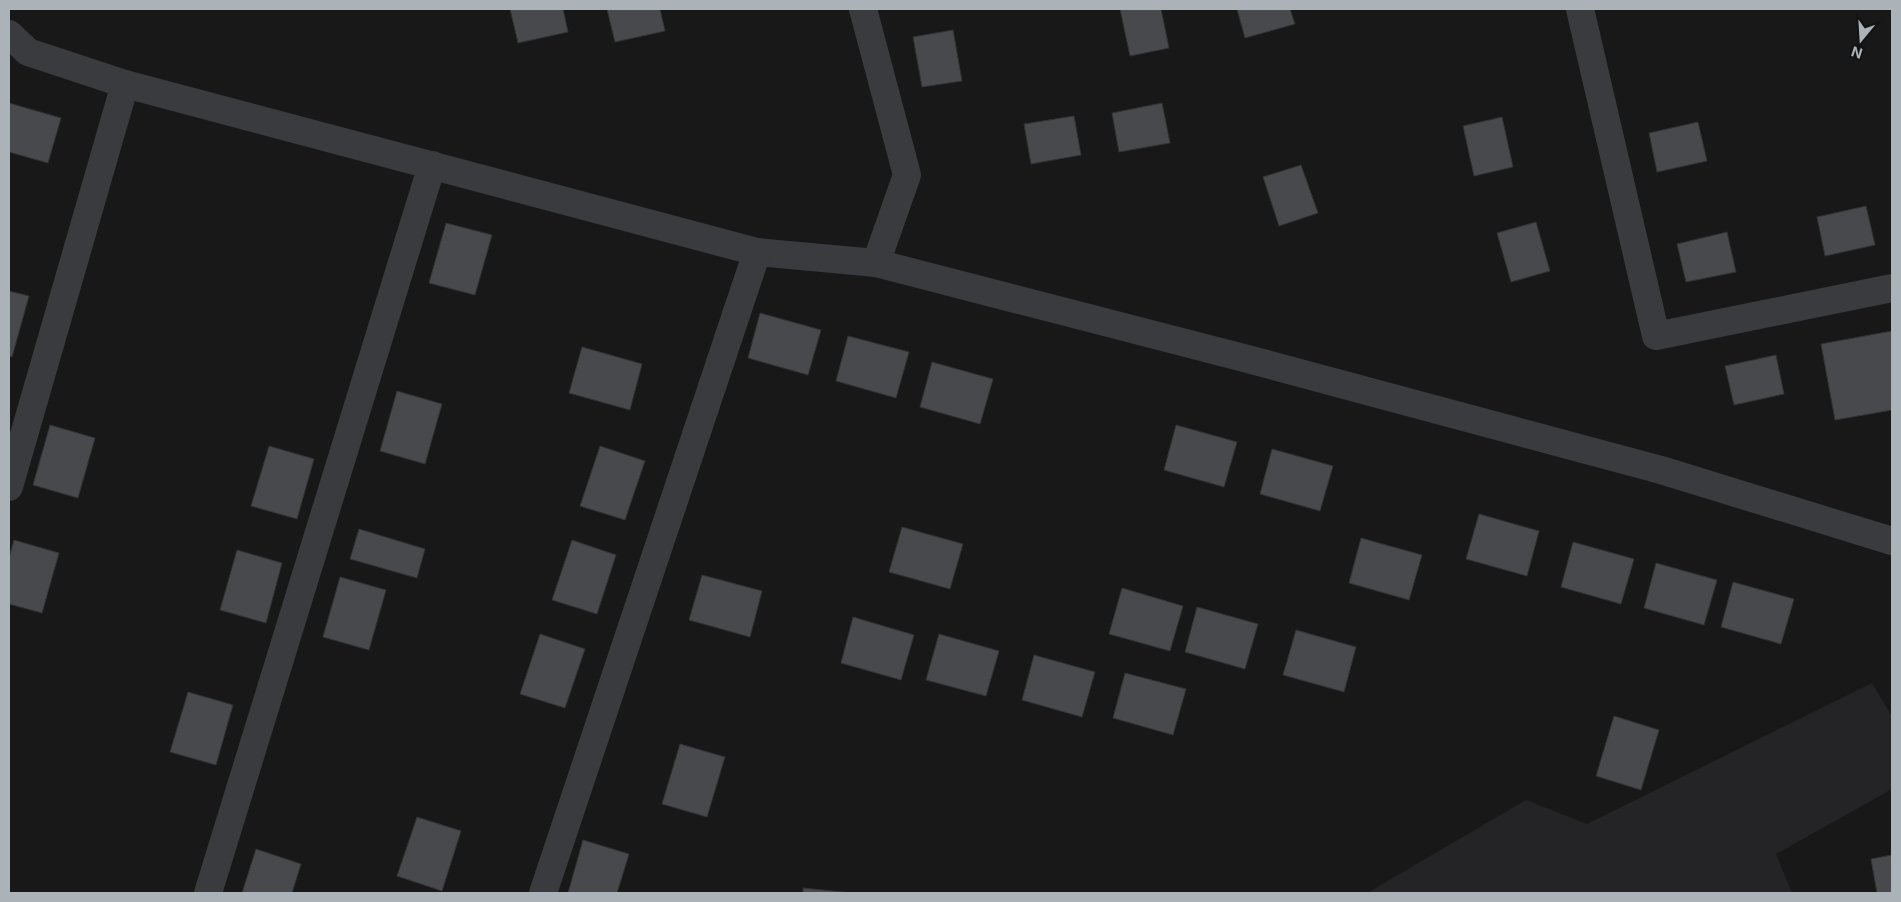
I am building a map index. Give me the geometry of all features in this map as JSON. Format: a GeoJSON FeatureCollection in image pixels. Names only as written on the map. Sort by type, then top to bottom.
{"type":"FeatureCollection","features":[{"type":"Feature","properties":{"kind":"street"},"geometry":{"type":"LineString","coordinates":[[863,9],[907,175],[876,263]]}},
{"type":"Feature","properties":{"kind":"street"},"geometry":{"type":"LineString","coordinates":[[1580,9],[1656,336],[1892,288]]}},
{"type":"Feature","properties":{"kind":"street"},"geometry":{"type":"LineString","coordinates":[[9,34],[28,52],[125,84],[757,252],[876,263],[1240,357],[1652,467],[1892,541]]}},
{"type":"Feature","properties":{"kind":"street"},"geometry":{"type":"LineString","coordinates":[[9,487],[125,84]]}},
{"type":"Feature","properties":{"kind":"street"},"geometry":{"type":"LineString","coordinates":[[208,893],[432,165]]}},
{"type":"Feature","properties":{"kind":"street"},"geometry":{"type":"LineString","coordinates":[[543,893],[757,252]]}},
{"type":"Feature","properties":{"kind":"shaded area"},"geometry":{"type":"Polygon","coordinates":[[[1872,683],[1892,716],[1892,789],[1776,854],[1792,893],[1367,893],[1526,800],[1587,824],[1872,683]]]}},
{"type":"Feature","properties":{"kind":"building"},"geometry":{"type":"Polygon","coordinates":[[[510,9],[563,9],[568,32],[518,43],[510,9]]]}},
{"type":"Feature","properties":{"kind":"building"},"geometry":{"type":"Polygon","coordinates":[[[607,9],[660,9],[665,31],[615,42],[607,9]]]}},
{"type":"Feature","properties":{"kind":"building"},"geometry":{"type":"Polygon","coordinates":[[[1120,9],[1161,9],[1169,48],[1130,56],[1120,9]]]}},
{"type":"Feature","properties":{"kind":"building"},"geometry":{"type":"Polygon","coordinates":[[[1237,9],[1290,9],[1295,24],[1245,38],[1237,9]]]}},
{"type":"Feature","properties":{"kind":"building"},"geometry":{"type":"Polygon","coordinates":[[[953,30],[962,81],[922,87],[913,37],[953,30]]]}},
{"type":"Feature","properties":{"kind":"building"},"geometry":{"type":"Polygon","coordinates":[[[9,103],[61,118],[48,163],[9,152],[9,103]]]}},
{"type":"Feature","properties":{"kind":"building"},"geometry":{"type":"Polygon","coordinates":[[[1162,103],[1170,143],[1119,152],[1112,113],[1162,103]]]}},
{"type":"Feature","properties":{"kind":"building"},"geometry":{"type":"Polygon","coordinates":[[[1074,116],[1081,155],[1031,164],[1024,124],[1074,116]]]}},
{"type":"Feature","properties":{"kind":"building"},"geometry":{"type":"Polygon","coordinates":[[[1502,117],[1513,167],[1474,176],[1463,126],[1502,117]]]}},
{"type":"Feature","properties":{"kind":"building"},"geometry":{"type":"Polygon","coordinates":[[[1698,122],[1707,161],[1657,172],[1649,133],[1698,122]]]}},
{"type":"Feature","properties":{"kind":"building"},"geometry":{"type":"Polygon","coordinates":[[[1301,165],[1318,213],[1279,226],[1263,177],[1301,165]]]}},
{"type":"Feature","properties":{"kind":"building"},"geometry":{"type":"Polygon","coordinates":[[[1866,206],[1875,245],[1825,256],[1817,217],[1866,206]]]}},
{"type":"Feature","properties":{"kind":"building"},"geometry":{"type":"Polygon","coordinates":[[[1536,222],[1550,271],[1511,282],[1497,233],[1536,222]]]}},
{"type":"Feature","properties":{"kind":"building"},"geometry":{"type":"Polygon","coordinates":[[[446,223],[492,235],[475,295],[429,283],[446,223]]]}},
{"type":"Feature","properties":{"kind":"building"},"geometry":{"type":"Polygon","coordinates":[[[1727,232],[1736,272],[1686,282],[1677,244],[1727,232]]]}},
{"type":"Feature","properties":{"kind":"building"},"geometry":{"type":"Polygon","coordinates":[[[9,291],[29,296],[12,357],[9,356],[9,291]]]}},
{"type":"Feature","properties":{"kind":"building"},"geometry":{"type":"Polygon","coordinates":[[[760,313],[821,330],[808,375],[748,358],[760,313]]]}},
{"type":"Feature","properties":{"kind":"building"},"geometry":{"type":"Polygon","coordinates":[[[1892,331],[1892,410],[1835,420],[1821,344],[1892,331]]]}},
{"type":"Feature","properties":{"kind":"building"},"geometry":{"type":"Polygon","coordinates":[[[848,336],[909,352],[896,398],[836,381],[848,336]]]}},
{"type":"Feature","properties":{"kind":"building"},"geometry":{"type":"Polygon","coordinates":[[[582,347],[642,364],[630,410],[569,393],[582,347]]]}},
{"type":"Feature","properties":{"kind":"building"},"geometry":{"type":"Polygon","coordinates":[[[1776,355],[1784,394],[1734,405],[1725,366],[1776,355]]]}},
{"type":"Feature","properties":{"kind":"building"},"geometry":{"type":"Polygon","coordinates":[[[932,362],[993,379],[980,424],[920,407],[932,362]]]}},
{"type":"Feature","properties":{"kind":"building"},"geometry":{"type":"Polygon","coordinates":[[[397,391],[442,404],[425,464],[380,451],[397,391]]]}},
{"type":"Feature","properties":{"kind":"building"},"geometry":{"type":"Polygon","coordinates":[[[50,425],[95,438],[78,498],[33,485],[50,425]]]}},
{"type":"Feature","properties":{"kind":"building"},"geometry":{"type":"Polygon","coordinates":[[[1176,425],[1237,442],[1224,487],[1164,470],[1176,425]]]}},
{"type":"Feature","properties":{"kind":"building"},"geometry":{"type":"Polygon","coordinates":[[[269,446],[314,459],[297,519],[251,506],[269,446]]]}},
{"type":"Feature","properties":{"kind":"building"},"geometry":{"type":"Polygon","coordinates":[[[600,446],[645,461],[625,520],[580,506],[600,446]]]}},
{"type":"Feature","properties":{"kind":"building"},"geometry":{"type":"Polygon","coordinates":[[[1272,449],[1333,466],[1320,511],[1260,494],[1272,449]]]}},
{"type":"Feature","properties":{"kind":"building"},"geometry":{"type":"Polygon","coordinates":[[[1479,514],[1539,531],[1527,576],[1466,559],[1479,514]]]}},
{"type":"Feature","properties":{"kind":"building"},"geometry":{"type":"Polygon","coordinates":[[[902,527],[963,544],[950,589],[889,572],[902,527]]]}},
{"type":"Feature","properties":{"kind":"building"},"geometry":{"type":"Polygon","coordinates":[[[359,529],[425,549],[417,578],[350,559],[359,529]]]}},
{"type":"Feature","properties":{"kind":"building"},"geometry":{"type":"Polygon","coordinates":[[[1361,538],[1422,555],[1409,600],[1349,583],[1361,538]]]}},
{"type":"Feature","properties":{"kind":"building"},"geometry":{"type":"Polygon","coordinates":[[[14,540],[59,553],[42,613],[9,604],[9,558],[14,540]]]}},
{"type":"Feature","properties":{"kind":"building"},"geometry":{"type":"Polygon","coordinates":[[[572,540],[616,555],[597,614],[552,600],[572,540]]]}},
{"type":"Feature","properties":{"kind":"building"},"geometry":{"type":"Polygon","coordinates":[[[1573,542],[1634,559],[1621,604],[1561,587],[1573,542]]]}},
{"type":"Feature","properties":{"kind":"building"},"geometry":{"type":"Polygon","coordinates":[[[237,550],[282,563],[266,623],[220,610],[237,550]]]}},
{"type":"Feature","properties":{"kind":"building"},"geometry":{"type":"Polygon","coordinates":[[[1656,563],[1717,580],[1704,625],[1644,608],[1656,563]]]}},
{"type":"Feature","properties":{"kind":"building"},"geometry":{"type":"Polygon","coordinates":[[[702,575],[762,591],[750,637],[689,620],[702,575]]]}},
{"type":"Feature","properties":{"kind":"building"},"geometry":{"type":"Polygon","coordinates":[[[340,577],[386,590],[369,650],[323,637],[340,577]]]}},
{"type":"Feature","properties":{"kind":"building"},"geometry":{"type":"Polygon","coordinates":[[[1733,582],[1794,599],[1781,644],[1721,627],[1733,582]]]}},
{"type":"Feature","properties":{"kind":"building"},"geometry":{"type":"Polygon","coordinates":[[[1122,588],[1183,606],[1170,651],[1109,634],[1122,588]]]}},
{"type":"Feature","properties":{"kind":"building"},"geometry":{"type":"Polygon","coordinates":[[[1197,607],[1258,624],[1245,669],[1185,652],[1197,607]]]}},
{"type":"Feature","properties":{"kind":"building"},"geometry":{"type":"Polygon","coordinates":[[[853,617],[914,635],[901,680],[841,663],[853,617]]]}},
{"type":"Feature","properties":{"kind":"building"},"geometry":{"type":"Polygon","coordinates":[[[1296,630],[1356,647],[1344,692],[1283,675],[1296,630]]]}},
{"type":"Feature","properties":{"kind":"building"},"geometry":{"type":"Polygon","coordinates":[[[540,634],[585,649],[565,708],[520,694],[540,634]]]}},
{"type":"Feature","properties":{"kind":"building"},"geometry":{"type":"Polygon","coordinates":[[[939,634],[999,651],[986,696],[926,680],[939,634]]]}},
{"type":"Feature","properties":{"kind":"building"},"geometry":{"type":"Polygon","coordinates":[[[1034,655],[1095,672],[1082,717],[1022,700],[1034,655]]]}},
{"type":"Feature","properties":{"kind":"building"},"geometry":{"type":"Polygon","coordinates":[[[1125,673],[1186,689],[1173,735],[1113,718],[1125,673]]]}},
{"type":"Feature","properties":{"kind":"building"},"geometry":{"type":"Polygon","coordinates":[[[188,692],[233,705],[216,765],[170,752],[188,692]]]}},
{"type":"Feature","properties":{"kind":"building"},"geometry":{"type":"Polygon","coordinates":[[[1614,716],[1659,730],[1641,790],[1596,776],[1614,716]]]}},
{"type":"Feature","properties":{"kind":"building"},"geometry":{"type":"Polygon","coordinates":[[[680,744],[725,757],[707,817],[662,804],[680,744]]]}},
{"type":"Feature","properties":{"kind":"building"},"geometry":{"type":"Polygon","coordinates":[[[417,817],[461,831],[442,891],[397,876],[417,817]]]}},
{"type":"Feature","properties":{"kind":"building"},"geometry":{"type":"Polygon","coordinates":[[[583,840],[629,854],[617,893],[568,893],[583,840]]]}},
{"type":"Feature","properties":{"kind":"building"},"geometry":{"type":"Polygon","coordinates":[[[256,849],[301,864],[292,893],[242,893],[256,849]]]}},
{"type":"Feature","properties":{"kind":"building"},"geometry":{"type":"Polygon","coordinates":[[[1892,855],[1892,893],[1877,893],[1871,859],[1892,855]]]}},
{"type":"Feature","properties":{"kind":"building"},"geometry":{"type":"Polygon","coordinates":[[[803,888],[852,893],[803,893],[803,888]]]}}]}
